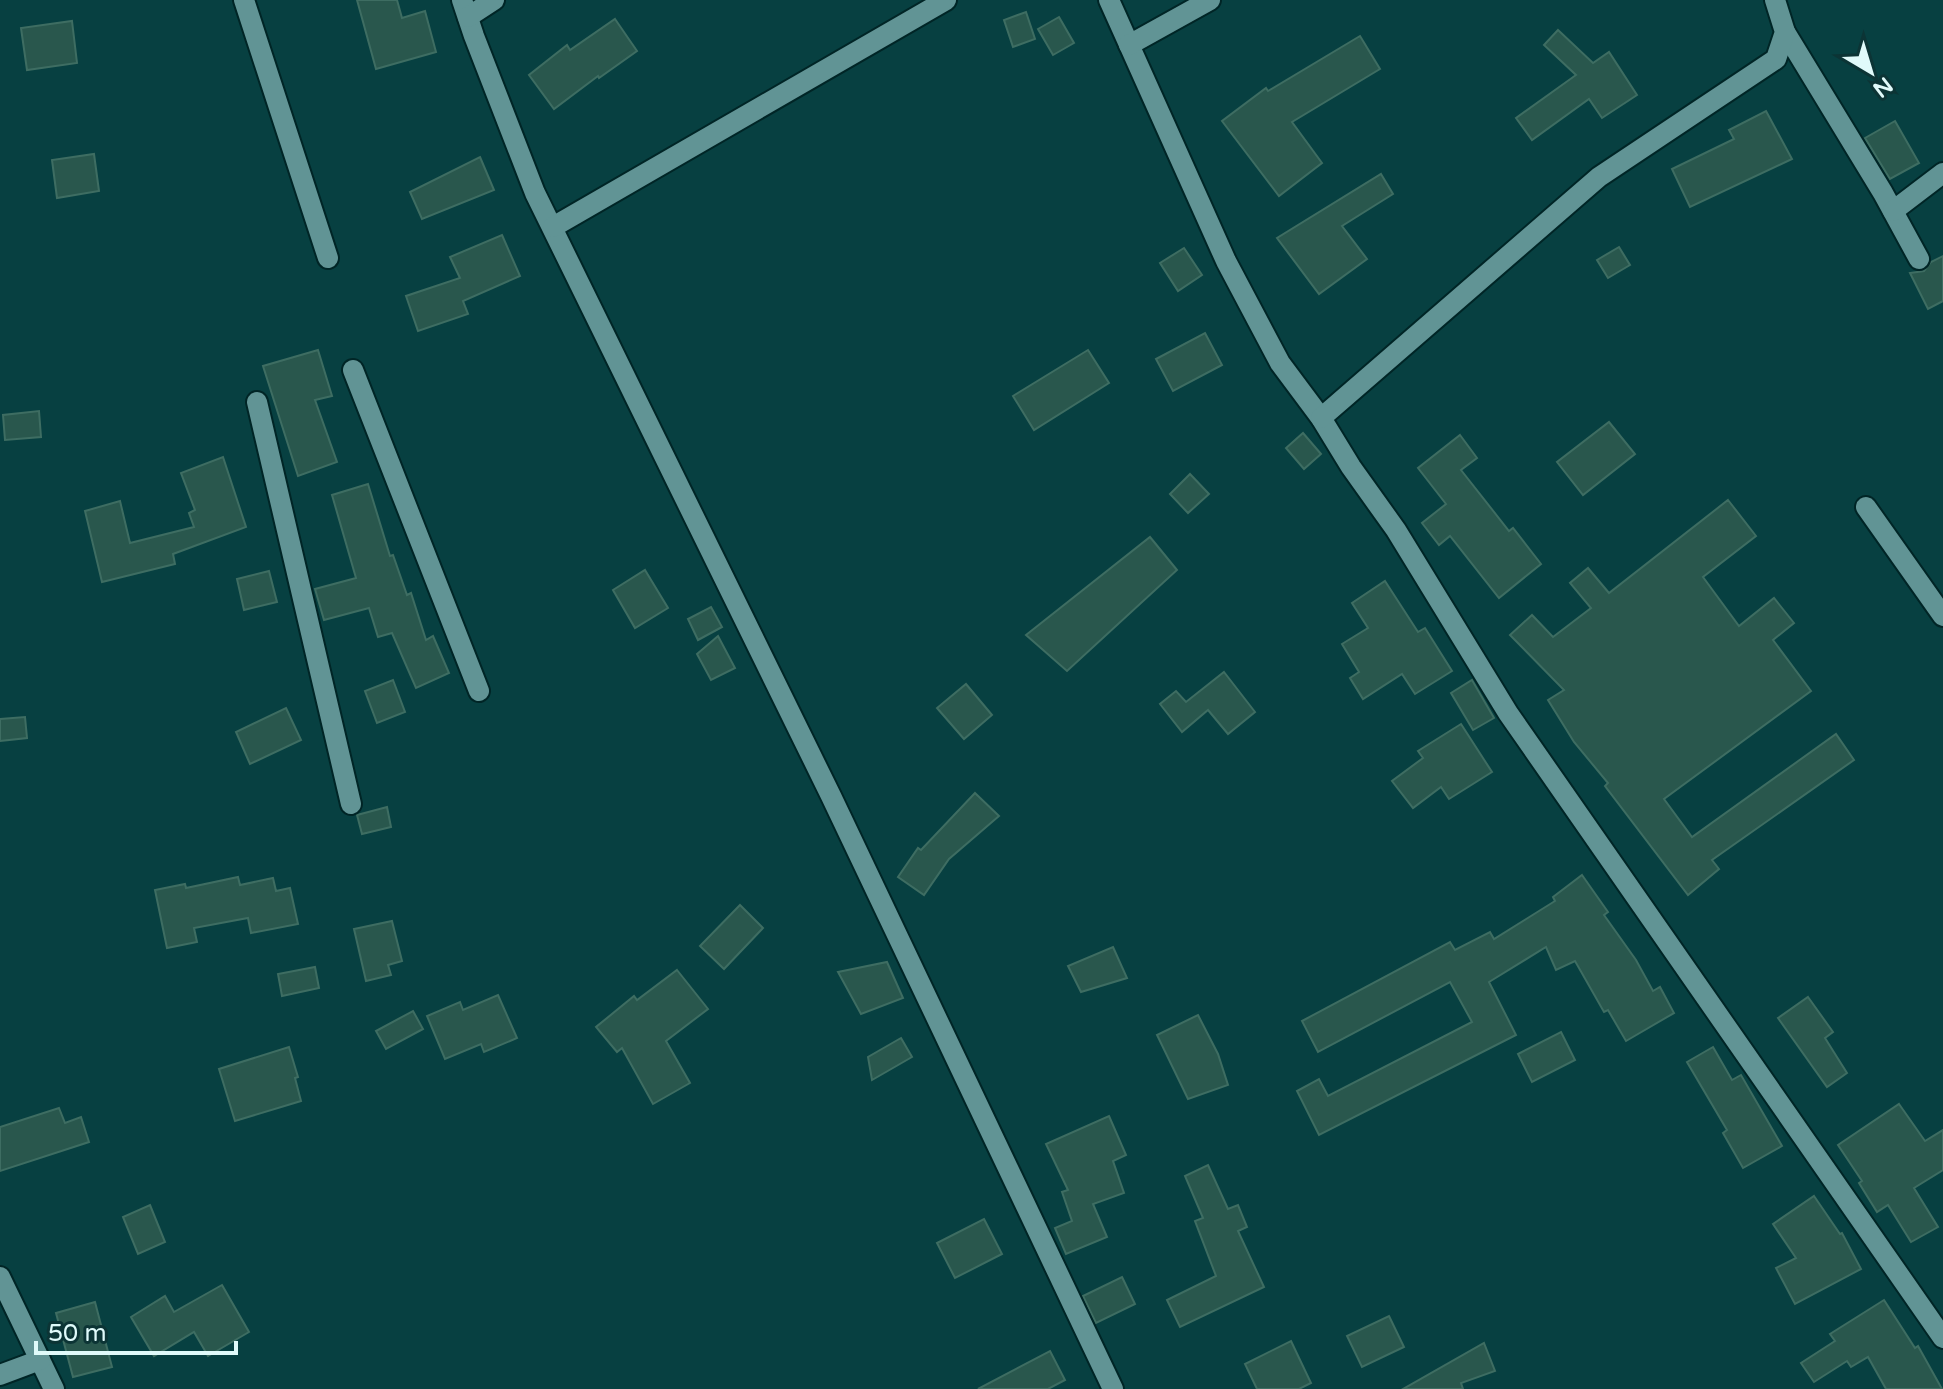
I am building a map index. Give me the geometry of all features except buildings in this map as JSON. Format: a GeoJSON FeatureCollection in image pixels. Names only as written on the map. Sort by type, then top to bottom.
{"type":"FeatureCollection","features":[{"type":"Feature","properties":{"kind":"street"},"geometry":{"type":"LineString","coordinates":[[244,0],[328,258]]}},
{"type":"Feature","properties":{"kind":"street"},"geometry":{"type":"LineString","coordinates":[[494,0],[465,9],[535,193],[831,796],[1113,1389]]}},
{"type":"Feature","properties":{"kind":"street"},"geometry":{"type":"LineString","coordinates":[[553,227],[946,0]]}},
{"type":"Feature","properties":{"kind":"street"},"geometry":{"type":"LineString","coordinates":[[1109,0],[1226,261],[1280,363],[1396,530],[1508,713],[1943,1338]]}},
{"type":"Feature","properties":{"kind":"street"},"geometry":{"type":"LineString","coordinates":[[1129,45],[1210,0]]}},
{"type":"Feature","properties":{"kind":"street"},"geometry":{"type":"LineString","coordinates":[[1775,0],[1785,32],[1919,259]]}},
{"type":"Feature","properties":{"kind":"street"},"geometry":{"type":"LineString","coordinates":[[1321,418],[1599,177],[1776,59],[1785,32]]}},
{"type":"Feature","properties":{"kind":"street"},"geometry":{"type":"LineString","coordinates":[[1893,211],[1943,173]]}},
{"type":"Feature","properties":{"kind":"street"},"geometry":{"type":"LineString","coordinates":[[353,370],[479,691]]}},
{"type":"Feature","properties":{"kind":"street"},"geometry":{"type":"LineString","coordinates":[[257,402],[351,804]]}},
{"type":"Feature","properties":{"kind":"street"},"geometry":{"type":"LineString","coordinates":[[1866,507],[1943,616]]}},
{"type":"Feature","properties":{"kind":"street"},"geometry":{"type":"LineString","coordinates":[[0,1277],[54,1389]]}},
{"type":"Feature","properties":{"kind":"street"},"geometry":{"type":"LineString","coordinates":[[0,1375],[40,1360]]}}]}
